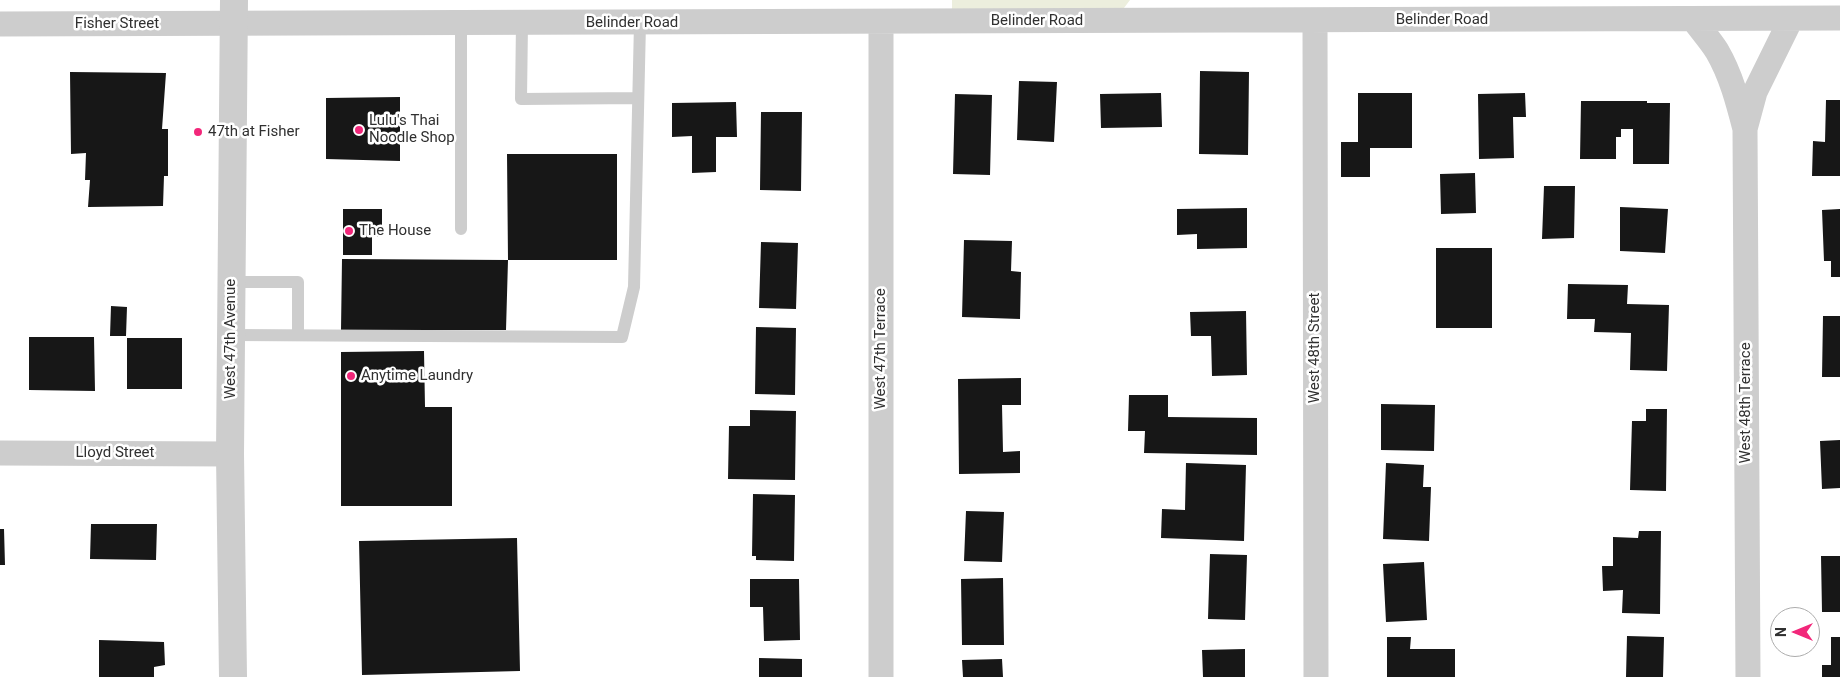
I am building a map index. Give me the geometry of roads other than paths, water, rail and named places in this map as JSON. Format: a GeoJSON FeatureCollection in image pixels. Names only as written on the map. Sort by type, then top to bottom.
{"type":"FeatureCollection","features":[{"type":"Feature","properties":{"kind":"street","name":"Belinder Road"},"geometry":{"type":"LineString","coordinates":[[234,12],[460,23],[880,22],[1152,10],[1315,20],[1840,18]]}},
{"type":"Feature","properties":{"kind":"street","name":"Fisher Street"},"geometry":{"type":"LineString","coordinates":[[0,24],[234,12]]}},
{"type":"Feature","properties":{"kind":"street","name":"West 47th Avenue"},"geometry":{"type":"LineString","coordinates":[[233,677],[230,454],[234,12]]}},
{"type":"Feature","properties":{"kind":"street","name":"West 48th Terrace"},"geometry":{"type":"LineString","coordinates":[[1693,19],[1716,50],[1726,68],[1736,93],[1745,128],[1748,677]]}},
{"type":"Feature","properties":{"kind":"street","name":"West 48th Terrace"},"geometry":{"type":"LineString","coordinates":[[1745,128],[1755,92],[1791,19]]}},
{"type":"Feature","properties":{"kind":"street","name":"West 48th Street"},"geometry":{"type":"LineString","coordinates":[[1315,20],[1316,677]]}},
{"type":"Feature","properties":{"kind":"street","name":"West 47th Terrace"},"geometry":{"type":"LineString","coordinates":[[880,22],[881,677]]}},
{"type":"Feature","properties":{"kind":"street","name":"Lloyd Street"},"geometry":{"type":"LineString","coordinates":[[0,453],[230,454]]}},
{"type":"Feature","properties":{"kind":"lane"},"geometry":{"type":"LineString","coordinates":[[460,23],[461,229]]}},
{"type":"Feature","properties":{"kind":"lane"},"geometry":{"type":"LineString","coordinates":[[522,23],[522,99],[638,98]]}},
{"type":"Feature","properties":{"kind":"lane"},"geometry":{"type":"LineString","coordinates":[[231,335],[622,337],[634,287],[640,23]]}},
{"type":"Feature","properties":{"kind":"lane"},"geometry":{"type":"LineString","coordinates":[[232,282],[298,282],[298,335]]}},
{"type":"Feature","properties":{"kind":"place","name":"Lulu's Thai Noodle Shop"},"geometry":{"type":"Point","coordinates":[359,130]}},
{"type":"Feature","properties":{"kind":"place","name":"47th at Fisher"},"geometry":{"type":"Point","coordinates":[198,132]}},
{"type":"Feature","properties":{"kind":"place","name":"The House"},"geometry":{"type":"Point","coordinates":[349,231]}},
{"type":"Feature","properties":{"kind":"place","name":"Anytime Laundry"},"geometry":{"type":"Point","coordinates":[351,376]}}]}
